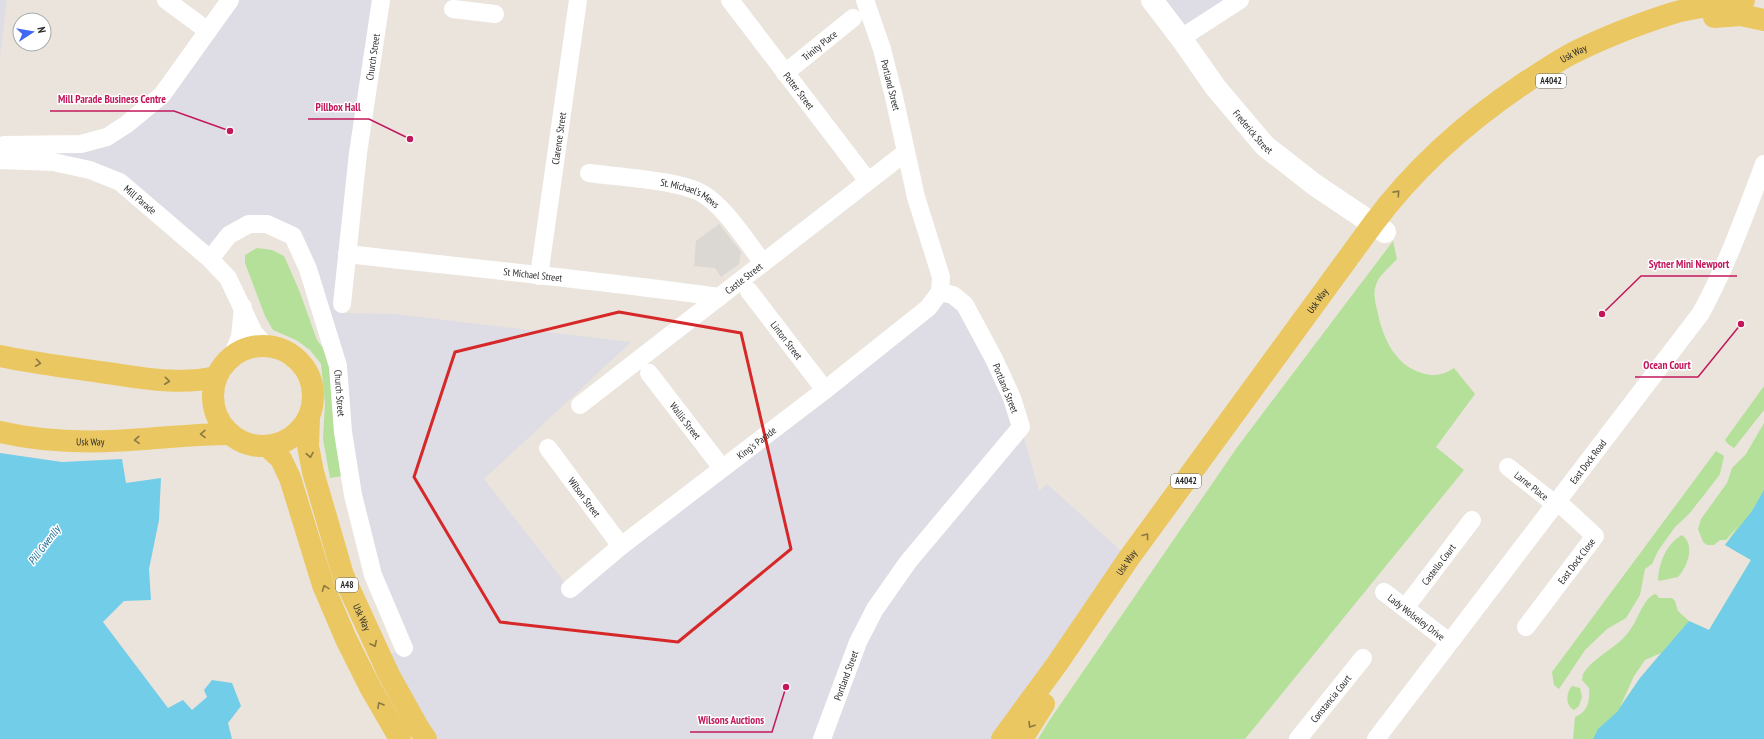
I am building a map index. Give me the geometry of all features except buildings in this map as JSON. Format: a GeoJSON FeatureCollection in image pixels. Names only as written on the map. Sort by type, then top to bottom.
{"type":"FeatureCollection","features":[{"type":"Feature","properties":{"kind":"main road","name":"Usk Way"},"geometry":{"type":"LineString","coordinates":[[1022,739],[1076,656],[1379,228],[1394,197],[1413,176],[1482,112],[1568,55],[1671,14],[1695,8],[1744,0]]}},
{"type":"Feature","properties":{"kind":"main road","name":"Usk Way"},"geometry":{"type":"LineString","coordinates":[[1002,739],[1057,664],[1129,558],[1379,228],[1409,201],[1460,149],[1510,109],[1558,77],[1606,52],[1681,23],[1698,19],[1741,15],[1764,20]]}},
{"type":"Feature","properties":{"kind":"main road","name":"A48"},"geometry":{"type":"LineString","coordinates":[[254,346],[266,346],[282,349],[296,358],[306,370],[312,385],[313,401],[309,416],[302,428],[292,437],[280,443],[267,446],[254,445],[241,441],[230,434],[221,425],[213,401],[213,389],[216,376],[223,365],[232,356],[254,346]]}},
{"type":"Feature","properties":{"kind":"main road"},"geometry":{"type":"LineString","coordinates":[[0,356],[24,361],[171,382],[202,380],[216,376]]}},
{"type":"Feature","properties":{"kind":"main road","name":"Usk Way"},"geometry":{"type":"LineString","coordinates":[[309,416],[308,446],[313,472],[342,575],[389,675],[426,739]]}},
{"type":"Feature","properties":{"kind":"main road","name":"Usk Way"},"geometry":{"type":"LineString","coordinates":[[0,432],[53,440],[96,442],[200,434],[230,434]]}},
{"type":"Feature","properties":{"kind":"main road","name":"A48"},"geometry":{"type":"LineString","coordinates":[[267,446],[281,459],[290,478],[324,585],[343,632],[370,687],[400,739]]}},
{"type":"Feature","properties":{"kind":"street"},"geometry":{"type":"LineString","coordinates":[[166,0],[208,31]]}},
{"type":"Feature","properties":{"kind":"street","name":"Mill Parade"},"geometry":{"type":"LineString","coordinates":[[2,152],[81,144],[106,137],[127,124],[162,95],[230,0]]}},
{"type":"Feature","properties":{"kind":"street","name":"Church Street"},"geometry":{"type":"LineString","coordinates":[[342,304],[358,153],[381,0]]}},
{"type":"Feature","properties":{"kind":"street","name":"Clarence Street"},"geometry":{"type":"LineString","coordinates":[[539,276],[578,0]]}},
{"type":"Feature","properties":{"kind":"street","name":"Potter Street"},"geometry":{"type":"LineString","coordinates":[[730,0],[868,181]]}},
{"type":"Feature","properties":{"kind":"street","name":"Frederick Street"},"geometry":{"type":"LineString","coordinates":[[1152,0],[1182,38],[1216,88],[1265,146],[1315,185],[1379,228]]}},
{"type":"Feature","properties":{"kind":"street"},"geometry":{"type":"LineString","coordinates":[[1182,38],[1240,0]]}},
{"type":"Feature","properties":{"kind":"street","name":"Trinity Place"},"geometry":{"type":"LineString","coordinates":[[785,73],[865,5]]}},
{"type":"Feature","properties":{"kind":"street","name":"Portland Street"},"geometry":{"type":"LineString","coordinates":[[822,739],[858,642],[874,609],[908,562],[1021,427],[1012,398],[994,359],[965,306],[953,295],[940,292],[941,277],[916,197],[882,49],[865,5]]}},
{"type":"Feature","properties":{"kind":"street"},"geometry":{"type":"LineString","coordinates":[[453,10],[477,6],[494,14]]}},
{"type":"Feature","properties":{"kind":"street","name":"Mill Parade"},"geometry":{"type":"LineString","coordinates":[[2,152],[90,170],[120,182],[210,259],[228,278],[254,333],[266,346]]}},
{"type":"Feature","properties":{"kind":"street","name":"Castle Street"},"geometry":{"type":"LineString","coordinates":[[580,405],[906,152]]}},
{"type":"Feature","properties":{"kind":"street","name":"East Dock Road"},"geometry":{"type":"LineString","coordinates":[[1376,739],[1701,313],[1717,283],[1734,243],[1764,164]]}},
{"type":"Feature","properties":{"kind":"street","name":"St. Michael's Mews"},"geometry":{"type":"LineString","coordinates":[[589,173],[681,186],[703,194],[720,208],[763,263]]}},
{"type":"Feature","properties":{"kind":"street","name":"Church Street"},"geometry":{"type":"LineString","coordinates":[[210,259],[229,235],[249,224],[267,224],[292,236],[308,269],[338,366],[343,432],[353,495],[373,575],[404,648]]}},
{"type":"Feature","properties":{"kind":"street","name":"St Michael Street"},"geometry":{"type":"LineString","coordinates":[[347,254],[539,276],[625,284],[719,297]]}},
{"type":"Feature","properties":{"kind":"street","name":"Linton Street"},"geometry":{"type":"LineString","coordinates":[[748,291],[825,390]]}},
{"type":"Feature","properties":{"kind":"street","name":"King's Parade"},"geometry":{"type":"LineString","coordinates":[[570,590],[621,546],[825,390],[928,308],[940,292]]}},
{"type":"Feature","properties":{"kind":"street"},"geometry":{"type":"LineString","coordinates":[[232,356],[240,337],[243,307]]}},
{"type":"Feature","properties":{"kind":"street","name":"Wallis Street"},"geometry":{"type":"LineString","coordinates":[[649,372],[722,468]]}},
{"type":"Feature","properties":{"kind":"street","name":"Wilson Street"},"geometry":{"type":"LineString","coordinates":[[548,448],[621,546]]}},
{"type":"Feature","properties":{"kind":"street","name":"Larne Place"},"geometry":{"type":"LineString","coordinates":[[1508,467],[1556,502]]}},
{"type":"Feature","properties":{"kind":"street","name":"East Dock Close"},"geometry":{"type":"LineString","coordinates":[[1526,628],[1595,536],[1556,502]]}},
{"type":"Feature","properties":{"kind":"street","name":"Castello Court"},"geometry":{"type":"LineString","coordinates":[[1405,608],[1472,520]]}},
{"type":"Feature","properties":{"kind":"street","name":"Lady Wolseley Drive"},"geometry":{"type":"LineString","coordinates":[[1384,592],[1449,642]]}},
{"type":"Feature","properties":{"kind":"street","name":"Constancia Court"},"geometry":{"type":"LineString","coordinates":[[1298,739],[1363,658]]}},
{"type":"Feature","properties":{"kind":"highlighted area"},"geometry":{"type":"Polygon","coordinates":[[[619,312],[741,333],[791,549],[678,642],[500,622],[414,477],[455,352],[619,312]]]}},
{"type":"Feature","properties":{"kind":"shaded area"},"geometry":{"type":"Polygon","coordinates":[[[0,0],[7,0],[0,56],[0,0]]]}},
{"type":"Feature","properties":{"kind":"shaded area"},"geometry":{"type":"Polygon","coordinates":[[[230,0],[377,0],[341,313],[395,314],[631,342],[484,479],[570,589],[953,295],[1021,427],[1039,491],[1047,484],[1129,558],[1002,739],[426,739],[381,659],[403,648],[373,575],[338,366],[293,236],[249,224],[210,259],[120,182],[4,145],[81,144],[127,124],[230,0]]]}},
{"type":"Feature","properties":{"kind":"shaded area"},"geometry":{"type":"Polygon","coordinates":[[[1159,0],[1250,0],[1189,41],[1159,0]]]}},
{"type":"Feature","properties":{"kind":"shaded area"},"geometry":{"type":"Polygon","coordinates":[[[719,224],[741,252],[739,264],[721,277],[715,268],[694,266],[696,241],[719,224]]]}},
{"type":"Feature","properties":{"kind":"green space"},"geometry":{"type":"Polygon","coordinates":[[[1393,241],[1397,259],[1377,281],[1375,291],[1382,329],[1391,348],[1397,356],[1412,369],[1422,373],[1435,375],[1443,374],[1454,368],[1475,394],[1436,447],[1464,470],[1245,739],[1038,739],[1238,446],[1393,241]]]}},
{"type":"Feature","properties":{"kind":"green space"},"geometry":{"type":"Polygon","coordinates":[[[257,248],[272,250],[284,256],[299,290],[317,340],[325,351],[335,378],[342,476],[330,478],[323,439],[325,403],[321,364],[310,350],[296,340],[273,330],[265,316],[245,263],[245,255],[257,248]]]}},
{"type":"Feature","properties":{"kind":"green space"},"geometry":{"type":"Polygon","coordinates":[[[1764,386],[1764,410],[1734,448],[1725,440],[1764,386]]]}},
{"type":"Feature","properties":{"kind":"green space"},"geometry":{"type":"Polygon","coordinates":[[[1764,423],[1764,739],[1573,739],[1575,717],[1583,712],[1587,706],[1589,697],[1589,688],[1582,680],[1583,674],[1593,662],[1625,636],[1633,626],[1648,599],[1656,594],[1659,598],[1672,598],[1675,601],[1678,611],[1689,621],[1709,630],[1751,560],[1725,545],[1738,526],[1726,540],[1720,540],[1714,545],[1707,545],[1703,542],[1698,529],[1701,519],[1727,483],[1732,468],[1746,454],[1764,423]],[[1661,653],[1645,660],[1634,676],[1620,707],[1640,678],[1661,653]]]}},
{"type":"Feature","properties":{"kind":"green space"},"geometry":{"type":"Polygon","coordinates":[[[1716,451],[1724,456],[1720,474],[1689,514],[1675,527],[1658,551],[1652,564],[1645,569],[1640,595],[1626,618],[1607,629],[1585,650],[1559,689],[1554,685],[1552,672],[1716,451]]]}},
{"type":"Feature","properties":{"kind":"green space"},"geometry":{"type":"Polygon","coordinates":[[[1682,535],[1689,545],[1689,556],[1684,568],[1678,577],[1659,581],[1660,567],[1664,554],[1672,543],[1682,535]]]}},
{"type":"Feature","properties":{"kind":"green space"},"geometry":{"type":"Polygon","coordinates":[[[1572,686],[1580,688],[1582,697],[1579,706],[1574,710],[1569,705],[1567,699],[1572,686]]]}},
{"type":"Feature","properties":{"kind":"water","name":"Pill Gwenlly"},"geometry":{"type":"Polygon","coordinates":[[[0,453],[62,462],[122,459],[126,483],[161,478],[159,520],[149,569],[151,600],[124,601],[103,622],[168,708],[183,700],[192,710],[207,697],[204,690],[212,680],[232,683],[241,706],[228,723],[232,739],[0,739],[0,453]]]}},
{"type":"Feature","properties":{"kind":"water"},"geometry":{"type":"Polygon","coordinates":[[[1764,490],[1764,739],[1593,739],[1598,729],[1617,712],[1640,678],[1689,621],[1709,630],[1751,560],[1725,545],[1752,511],[1764,490]]]}},
{"type":"Feature","properties":{"kind":"place","name":"Mill Parade Business Centre"},"geometry":{"type":"Point","coordinates":[230,131]}},
{"type":"Feature","properties":{"kind":"place","name":"Pillbox Hall"},"geometry":{"type":"Point","coordinates":[410,139]}},
{"type":"Feature","properties":{"kind":"place","name":"Sytner Mini Newport"},"geometry":{"type":"Point","coordinates":[1602,314]}},
{"type":"Feature","properties":{"kind":"place","name":"Ocean Court"},"geometry":{"type":"Point","coordinates":[1741,324]}},
{"type":"Feature","properties":{"kind":"place","name":"Wilsons Auctions"},"geometry":{"type":"Point","coordinates":[786,687]}}]}
